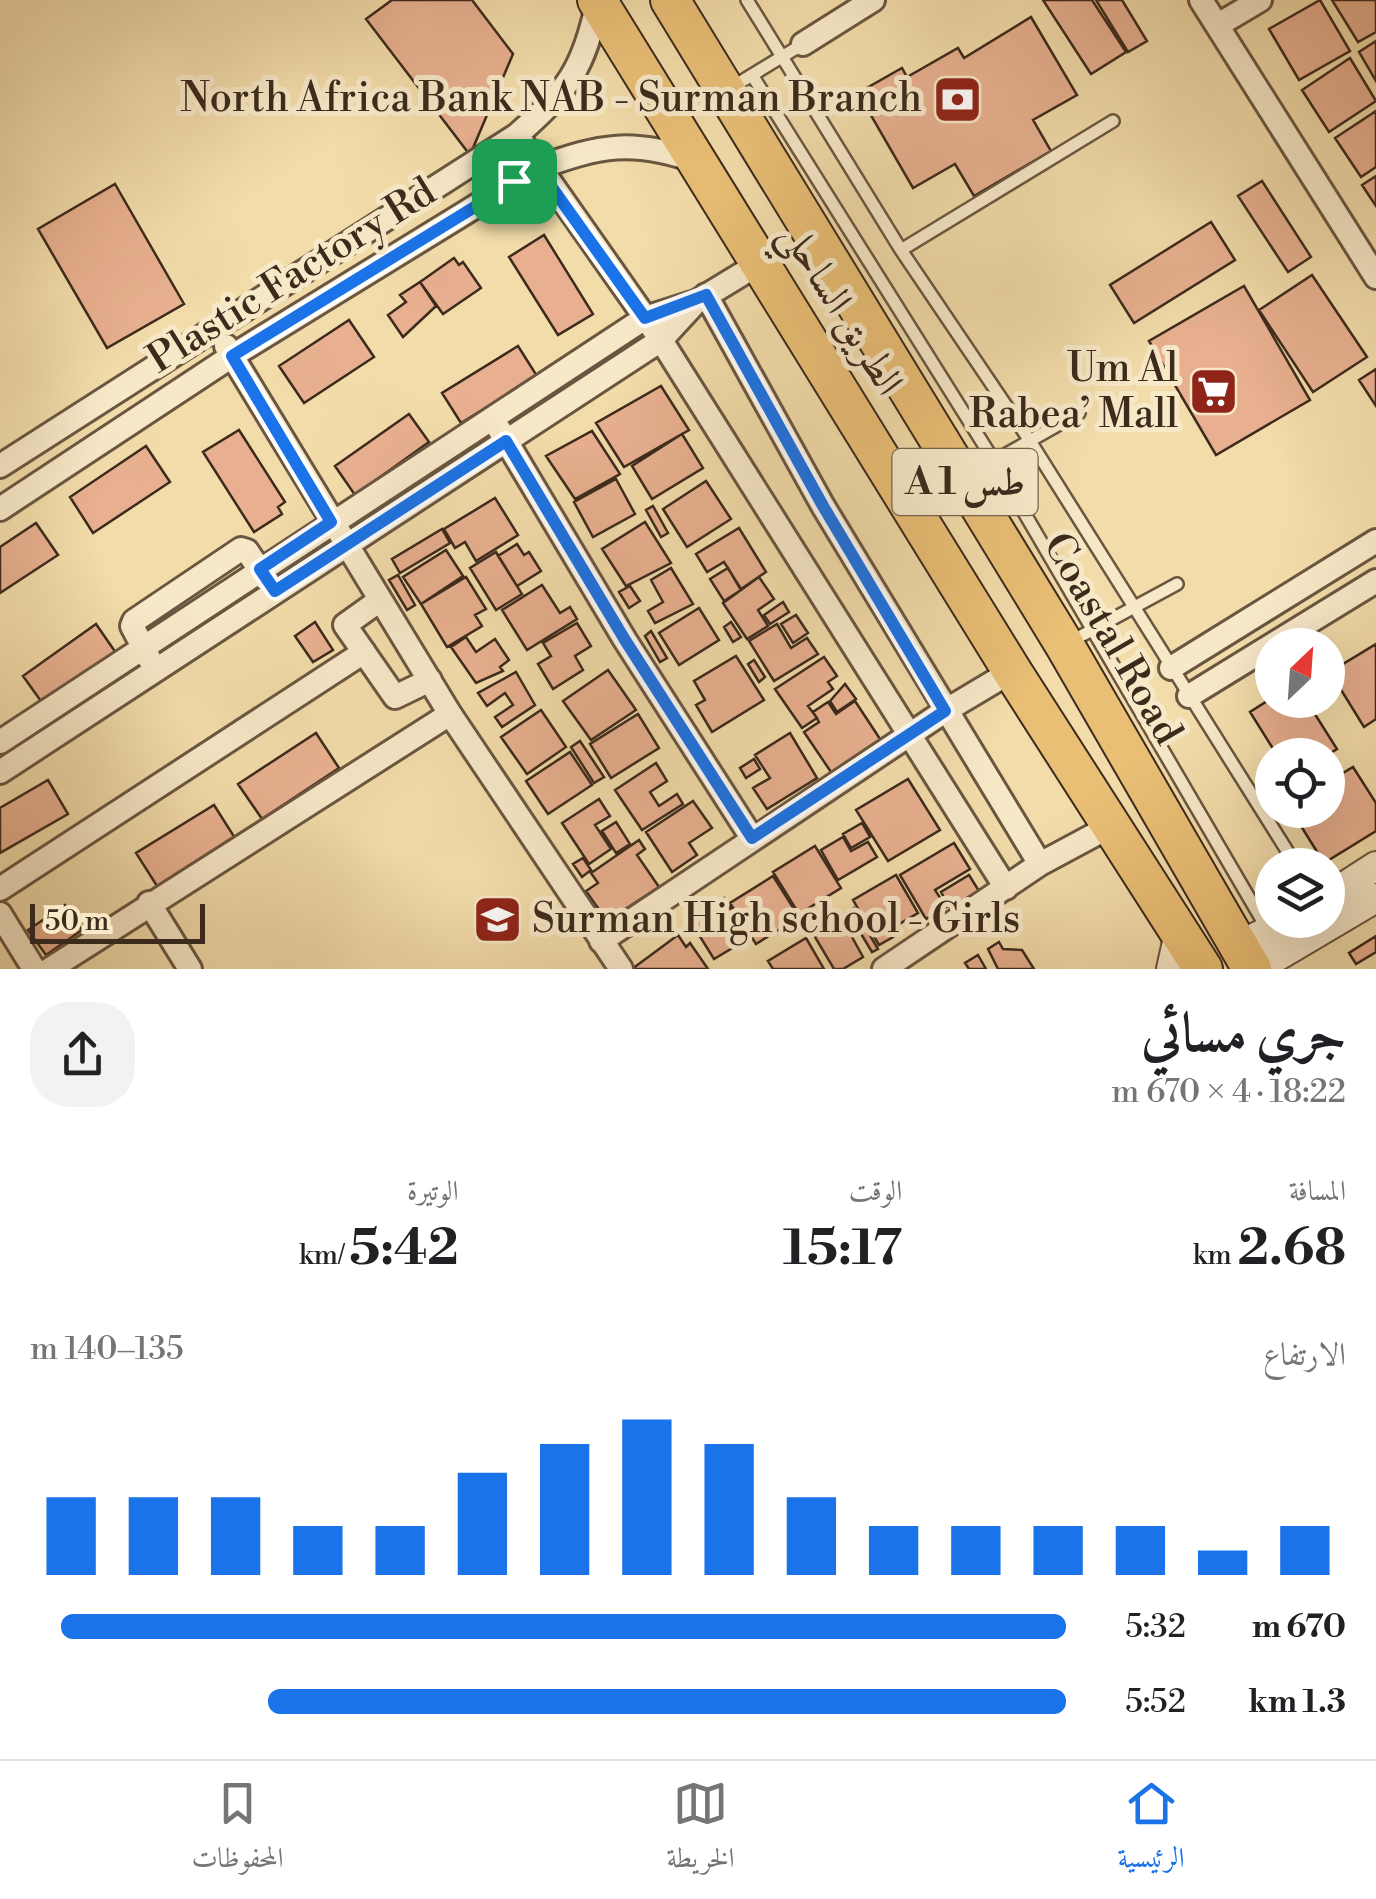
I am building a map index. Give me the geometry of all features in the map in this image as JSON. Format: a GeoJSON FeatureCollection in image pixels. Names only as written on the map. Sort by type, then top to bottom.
{"type":"FeatureCollection","features":[{"type":"Feature","properties":{"kind":"highway","name":"الطريق الساحلي"},"geometry":{"type":"LineString","coordinates":[[597,0],[1110,826],[1175,951],[1202,969]]}},
{"type":"Feature","properties":{"kind":"highway","name":"Coastal Road"},"geometry":{"type":"LineString","coordinates":[[670,0],[738,84],[977,467],[1261,947]]}},
{"type":"Feature","properties":{"kind":"street","name":"Plastic Factory Rd"},"geometry":{"type":"LineString","coordinates":[[0,466],[516,135],[560,98],[581,67],[597,0]]}},
{"type":"Feature","properties":{"kind":"street"},"geometry":{"type":"LineString","coordinates":[[803,44],[872,0]]}},
{"type":"Feature","properties":{"kind":"street"},"geometry":{"type":"LineString","coordinates":[[1202,0],[1376,277]]}},
{"type":"Feature","properties":{"kind":"street"},"geometry":{"type":"LineString","coordinates":[[1218,25],[1260,0]]}},
{"type":"Feature","properties":{"kind":"street"},"geometry":{"type":"LineString","coordinates":[[516,135],[661,340],[1006,888]]}},
{"type":"Feature","properties":{"kind":"street","name":"Plastic Factory Rd"},"geometry":{"type":"LineString","coordinates":[[0,509],[232,356],[538,168],[582,152],[631,144],[698,162]]}},
{"type":"Feature","properties":{"kind":"street"},"geometry":{"type":"LineString","coordinates":[[260,569],[645,318],[701,299],[760,263]]}},
{"type":"Feature","properties":{"kind":"street"},"geometry":{"type":"LineString","coordinates":[[0,772],[661,340],[701,299]]}},
{"type":"Feature","properties":{"kind":"street"},"geometry":{"type":"LineString","coordinates":[[701,299],[1040,864]]}},
{"type":"Feature","properties":{"kind":"street"},"geometry":{"type":"LineString","coordinates":[[214,326],[450,714],[620,969]]}},
{"type":"Feature","properties":{"kind":"street"},"geometry":{"type":"LineString","coordinates":[[492,419],[625,640],[752,838]]}},
{"type":"Feature","properties":{"kind":"street"},"geometry":{"type":"LineString","coordinates":[[1171,668],[1376,542]]}},
{"type":"Feature","properties":{"kind":"street"},"geometry":{"type":"LineString","coordinates":[[156,672],[132,626],[134,620],[242,550],[248,550],[275,591]]}},
{"type":"Feature","properties":{"kind":"street"},"geometry":{"type":"LineString","coordinates":[[1189,696],[1376,580]]}},
{"type":"Feature","properties":{"kind":"street"},"geometry":{"type":"LineString","coordinates":[[380,600],[345,623],[395,697],[430,680]]}},
{"type":"Feature","properties":{"kind":"street"},"geometry":{"type":"LineString","coordinates":[[0,742],[144,650]]}},
{"type":"Feature","properties":{"kind":"street"},"geometry":{"type":"LineString","coordinates":[[0,889],[364,652]]}},
{"type":"Feature","properties":{"kind":"street"},"geometry":{"type":"LineString","coordinates":[[601,942],[752,838],[1012,671]]}},
{"type":"Feature","properties":{"kind":"street"},"geometry":{"type":"LineString","coordinates":[[50,969],[450,714]]}},
{"type":"Feature","properties":{"kind":"street"},"geometry":{"type":"LineString","coordinates":[[884,969],[1040,864],[1110,826]]}},
{"type":"Feature","properties":{"kind":"street"},"geometry":{"type":"LineString","coordinates":[[1345,886],[1376,866]]}},
{"type":"Feature","properties":{"kind":"street"},"geometry":{"type":"LineString","coordinates":[[1261,947],[1376,898]]}},
{"type":"Feature","properties":{"kind":"street"},"geometry":{"type":"LineString","coordinates":[[149,904],[190,969]]}},
{"type":"Feature","properties":{"kind":"street"},"geometry":{"type":"LineString","coordinates":[[0,914],[34,969]]}},
{"type":"Feature","properties":{"kind":"lane"},"geometry":{"type":"LineString","coordinates":[[747,0],[900,250],[1030,441],[1285,848]]}},
{"type":"Feature","properties":{"kind":"lane"},"geometry":{"type":"LineString","coordinates":[[738,84],[803,44]]}},
{"type":"Feature","properties":{"kind":"lane"},"geometry":{"type":"LineString","coordinates":[[900,250],[1113,122]]}},
{"type":"Feature","properties":{"kind":"lane"},"geometry":{"type":"LineString","coordinates":[[977,467],[1079,413]]}},
{"type":"Feature","properties":{"kind":"lane"},"geometry":{"type":"LineString","coordinates":[[1080,638],[1176,584]]}},
{"type":"Feature","properties":{"kind":"building"},"geometry":{"type":"Polygon","coordinates":[[[392,0],[472,0],[513,54],[470,155],[366,19],[392,0]]]}},
{"type":"Feature","properties":{"kind":"building"},"geometry":{"type":"Polygon","coordinates":[[[1043,0],[1092,0],[1126,52],[1091,74],[1043,0]]]}},
{"type":"Feature","properties":{"kind":"building"},"geometry":{"type":"Polygon","coordinates":[[[1096,0],[1122,0],[1147,41],[1128,52],[1096,0]]]}},
{"type":"Feature","properties":{"kind":"building"},"geometry":{"type":"Polygon","coordinates":[[[1320,0],[1350,51],[1299,80],[1269,29],[1320,0]]]}},
{"type":"Feature","properties":{"kind":"building"},"geometry":{"type":"Polygon","coordinates":[[[1332,0],[1376,0],[1376,32],[1358,42],[1332,0]]]}},
{"type":"Feature","properties":{"kind":"building"},"geometry":{"type":"Polygon","coordinates":[[[1031,17],[1077,95],[1033,120],[1051,151],[974,196],[955,164],[913,188],[858,93],[902,68],[907,77],[958,48],[964,58],[1031,17]]]}},
{"type":"Feature","properties":{"kind":"building"},"geometry":{"type":"Polygon","coordinates":[[[1376,41],[1376,81],[1359,52],[1376,41]]]}},
{"type":"Feature","properties":{"kind":"building"},"geometry":{"type":"Polygon","coordinates":[[[1350,58],[1376,101],[1329,132],[1302,90],[1350,58]]]}},
{"type":"Feature","properties":{"kind":"building"},"geometry":{"type":"Polygon","coordinates":[[[1376,111],[1376,167],[1361,177],[1335,138],[1376,111]]]}},
{"type":"Feature","properties":{"kind":"building"},"geometry":{"type":"Polygon","coordinates":[[[1376,176],[1376,206],[1362,185],[1376,176]]]}},
{"type":"Feature","properties":{"kind":"building"},"geometry":{"type":"Polygon","coordinates":[[[1262,181],[1311,257],[1288,272],[1238,196],[1262,181]]]}},
{"type":"Feature","properties":{"kind":"building"},"geometry":{"type":"Polygon","coordinates":[[[115,184],[184,304],[107,348],[38,229],[115,184]]]}},
{"type":"Feature","properties":{"kind":"building"},"geometry":{"type":"Polygon","coordinates":[[[1211,222],[1235,260],[1134,323],[1110,285],[1211,222]]]}},
{"type":"Feature","properties":{"kind":"building"},"geometry":{"type":"Polygon","coordinates":[[[544,235],[593,314],[558,335],[509,257],[544,235]]]}},
{"type":"Feature","properties":{"kind":"building"},"geometry":{"type":"Polygon","coordinates":[[[454,258],[459,265],[463,262],[481,288],[443,314],[420,282],[454,258]]]}},
{"type":"Feature","properties":{"kind":"building"},"geometry":{"type":"Polygon","coordinates":[[[1312,275],[1367,357],[1313,392],[1259,310],[1312,275]]]}},
{"type":"Feature","properties":{"kind":"building"},"geometry":{"type":"Polygon","coordinates":[[[420,282],[436,306],[403,337],[388,315],[406,302],[400,295],[420,282]]]}},
{"type":"Feature","properties":{"kind":"building"},"geometry":{"type":"Polygon","coordinates":[[[1244,286],[1310,400],[1216,455],[1149,341],[1244,286]]]}},
{"type":"Feature","properties":{"kind":"building"},"geometry":{"type":"Polygon","coordinates":[[[349,320],[374,357],[304,403],[279,366],[349,320]]]}},
{"type":"Feature","properties":{"kind":"building"},"geometry":{"type":"Polygon","coordinates":[[[518,346],[537,376],[461,423],[442,393],[518,346]]]}},
{"type":"Feature","properties":{"kind":"building"},"geometry":{"type":"Polygon","coordinates":[[[1376,369],[1376,406],[1359,380],[1376,369]]]}},
{"type":"Feature","properties":{"kind":"building"},"geometry":{"type":"Polygon","coordinates":[[[661,386],[689,430],[624,467],[596,423],[661,386]]]}},
{"type":"Feature","properties":{"kind":"building"},"geometry":{"type":"Polygon","coordinates":[[[409,414],[429,442],[355,495],[335,466],[409,414]]]}},
{"type":"Feature","properties":{"kind":"building"},"geometry":{"type":"Polygon","coordinates":[[[239,430],[285,502],[278,507],[282,514],[254,532],[203,452],[239,430]]]}},
{"type":"Feature","properties":{"kind":"building"},"geometry":{"type":"Polygon","coordinates":[[[592,431],[620,474],[575,499],[546,456],[592,431]]]}},
{"type":"Feature","properties":{"kind":"building"},"geometry":{"type":"Polygon","coordinates":[[[682,434],[703,468],[652,499],[632,466],[682,434]]]}},
{"type":"Feature","properties":{"kind":"building"},"geometry":{"type":"Polygon","coordinates":[[[146,446],[170,482],[93,533],[70,497],[146,446]]]}},
{"type":"Feature","properties":{"kind":"building"},"geometry":{"type":"Polygon","coordinates":[[[616,479],[635,514],[593,537],[574,502],[616,479]]]}},
{"type":"Feature","properties":{"kind":"building"},"geometry":{"type":"Polygon","coordinates":[[[706,481],[731,519],[687,547],[663,509],[706,481]]]}},
{"type":"Feature","properties":{"kind":"building"},"geometry":{"type":"Polygon","coordinates":[[[495,498],[518,535],[476,561],[465,542],[455,548],[444,529],[495,498]]]}},
{"type":"Feature","properties":{"kind":"building"},"geometry":{"type":"Polygon","coordinates":[[[653,506],[668,533],[661,537],[646,510],[653,506]]]}},
{"type":"Feature","properties":{"kind":"building"},"geometry":{"type":"Polygon","coordinates":[[[645,522],[671,563],[626,586],[602,549],[645,522]]]}},
{"type":"Feature","properties":{"kind":"building"},"geometry":{"type":"Polygon","coordinates":[[[36,523],[58,555],[0,593],[0,547],[36,523]]]}},
{"type":"Feature","properties":{"kind":"building"},"geometry":{"type":"Polygon","coordinates":[[[739,528],[766,572],[741,589],[724,562],[707,572],[696,554],[739,528]]]}},
{"type":"Feature","properties":{"kind":"building"},"geometry":{"type":"Polygon","coordinates":[[[442,529],[450,543],[400,573],[392,559],[442,529]]]}},
{"type":"Feature","properties":{"kind":"building"},"geometry":{"type":"Polygon","coordinates":[[[517,544],[524,555],[529,552],[541,571],[517,586],[498,556],[517,544]]]}},
{"type":"Feature","properties":{"kind":"building"},"geometry":{"type":"Polygon","coordinates":[[[446,550],[463,576],[421,604],[403,577],[446,550]]]}},
{"type":"Feature","properties":{"kind":"building"},"geometry":{"type":"Polygon","coordinates":[[[496,552],[522,594],[496,610],[470,568],[496,552]]]}},
{"type":"Feature","properties":{"kind":"building"},"geometry":{"type":"Polygon","coordinates":[[[671,568],[693,604],[655,623],[648,611],[663,602],[651,580],[671,568]]]}},
{"type":"Feature","properties":{"kind":"building"},"geometry":{"type":"Polygon","coordinates":[[[728,568],[741,590],[724,601],[710,579],[728,568]]]}},
{"type":"Feature","properties":{"kind":"building"},"geometry":{"type":"Polygon","coordinates":[[[398,575],[415,605],[407,610],[389,580],[398,575]]]}},
{"type":"Feature","properties":{"kind":"building"},"geometry":{"type":"Polygon","coordinates":[[[466,577],[486,609],[475,615],[482,626],[447,647],[421,604],[466,577]]]}},
{"type":"Feature","properties":{"kind":"building"},"geometry":{"type":"Polygon","coordinates":[[[759,577],[774,599],[758,610],[768,626],[747,639],[723,603],[759,577]]]}},
{"type":"Feature","properties":{"kind":"building"},"geometry":{"type":"Polygon","coordinates":[[[542,585],[560,613],[570,607],[577,619],[527,650],[502,610],[542,585]]]}},
{"type":"Feature","properties":{"kind":"building"},"geometry":{"type":"Polygon","coordinates":[[[630,586],[640,601],[629,608],[619,592],[630,586]]]}},
{"type":"Feature","properties":{"kind":"building"},"geometry":{"type":"Polygon","coordinates":[[[783,602],[789,612],[770,624],[764,615],[783,602]]]}},
{"type":"Feature","properties":{"kind":"building"},"geometry":{"type":"Polygon","coordinates":[[[699,608],[719,640],[679,665],[659,633],[699,608]]]}},
{"type":"Feature","properties":{"kind":"building"},"geometry":{"type":"Polygon","coordinates":[[[796,615],[808,633],[793,643],[781,624],[796,615]]]}},
{"type":"Feature","properties":{"kind":"building"},"geometry":{"type":"Polygon","coordinates":[[[315,622],[333,650],[313,662],[295,636],[315,622]]]}},
{"type":"Feature","properties":{"kind":"building"},"geometry":{"type":"Polygon","coordinates":[[[731,622],[741,637],[733,642],[724,627],[731,622]]]}},
{"type":"Feature","properties":{"kind":"building"},"geometry":{"type":"Polygon","coordinates":[[[577,623],[591,646],[575,656],[583,670],[553,689],[538,664],[551,656],[543,643],[577,623]]]}},
{"type":"Feature","properties":{"kind":"building"},"geometry":{"type":"Polygon","coordinates":[[[96,624],[116,653],[43,704],[23,676],[96,624]]]}},
{"type":"Feature","properties":{"kind":"building"},"geometry":{"type":"Polygon","coordinates":[[[777,624],[791,648],[807,638],[818,654],[774,681],[749,641],[777,624]]]}},
{"type":"Feature","properties":{"kind":"building"},"geometry":{"type":"Polygon","coordinates":[[[651,631],[667,658],[660,662],[645,636],[651,631]]]}},
{"type":"Feature","properties":{"kind":"building"},"geometry":{"type":"Polygon","coordinates":[[[466,637],[476,652],[495,639],[509,660],[500,667],[503,671],[476,683],[451,647],[466,637]]]}},
{"type":"Feature","properties":{"kind":"building"},"geometry":{"type":"Polygon","coordinates":[[[1376,644],[1376,719],[1364,727],[1345,696],[1345,663],[1376,644]]]}},
{"type":"Feature","properties":{"kind":"building"},"geometry":{"type":"Polygon","coordinates":[[[736,656],[764,700],[712,732],[696,705],[705,700],[694,681],[736,656]]]}},
{"type":"Feature","properties":{"kind":"building"},"geometry":{"type":"Polygon","coordinates":[[[824,657],[837,676],[828,682],[833,689],[808,706],[817,718],[802,728],[775,689],[824,657]]]}},
{"type":"Feature","properties":{"kind":"building"},"geometry":{"type":"Polygon","coordinates":[[[754,660],[765,677],[759,682],[748,664],[754,660]]]}},
{"type":"Feature","properties":{"kind":"building"},"geometry":{"type":"Polygon","coordinates":[[[608,670],[636,710],[591,740],[563,701],[608,670]]]}},
{"type":"Feature","properties":{"kind":"building"},"geometry":{"type":"Polygon","coordinates":[[[516,672],[535,705],[502,727],[495,717],[513,705],[505,693],[487,706],[478,693],[516,672]]]}},
{"type":"Feature","properties":{"kind":"building"},"geometry":{"type":"Polygon","coordinates":[[[845,684],[856,699],[837,712],[830,701],[845,684]]]}},
{"type":"Feature","properties":{"kind":"building"},"geometry":{"type":"Polygon","coordinates":[[[855,701],[882,742],[833,775],[804,732],[819,722],[813,712],[828,702],[836,714],[855,701]]]}},
{"type":"Feature","properties":{"kind":"building"},"geometry":{"type":"Polygon","coordinates":[[[1255,709],[1255,718],[1317,718],[1330,738],[1266,738],[1250,712],[1255,709]]]}},
{"type":"Feature","properties":{"kind":"building"},"geometry":{"type":"Polygon","coordinates":[[[541,710],[566,747],[527,774],[501,737],[541,710]]]}},
{"type":"Feature","properties":{"kind":"building"},"geometry":{"type":"Polygon","coordinates":[[[638,714],[659,748],[611,778],[590,744],[638,714]]]}},
{"type":"Feature","properties":{"kind":"building"},"geometry":{"type":"Polygon","coordinates":[[[316,733],[339,768],[262,819],[238,784],[316,733]]]}},
{"type":"Feature","properties":{"kind":"building"},"geometry":{"type":"Polygon","coordinates":[[[790,733],[817,778],[767,809],[753,788],[770,778],[755,755],[790,733]]]}},
{"type":"Feature","properties":{"kind":"building"},"geometry":{"type":"Polygon","coordinates":[[[580,741],[604,777],[594,783],[571,747],[580,741]]]}},
{"type":"Feature","properties":{"kind":"building"},"geometry":{"type":"Polygon","coordinates":[[[570,752],[592,785],[548,814],[526,781],[570,752]]]}},
{"type":"Feature","properties":{"kind":"building"},"geometry":{"type":"Polygon","coordinates":[[[754,759],[760,769],[746,778],[740,768],[754,759]]]}},
{"type":"Feature","properties":{"kind":"building"},"geometry":{"type":"Polygon","coordinates":[[[656,763],[667,781],[650,792],[659,806],[677,794],[683,804],[642,830],[615,790],[656,763]]]}},
{"type":"Feature","properties":{"kind":"building"},"geometry":{"type":"Polygon","coordinates":[[[1353,767],[1376,803],[1376,831],[1345,850],[1315,848],[1302,828],[1345,828],[1345,772],[1353,767]]]}},
{"type":"Feature","properties":{"kind":"building"},"geometry":{"type":"Polygon","coordinates":[[[908,779],[940,830],[888,861],[856,810],[908,779]]]}},
{"type":"Feature","properties":{"kind":"building"},"geometry":{"type":"Polygon","coordinates":[[[48,780],[68,814],[0,853],[0,808],[48,780]]]}},
{"type":"Feature","properties":{"kind":"building"},"geometry":{"type":"Polygon","coordinates":[[[599,799],[610,816],[595,825],[611,849],[589,864],[562,823],[599,799]]]}},
{"type":"Feature","properties":{"kind":"building"},"geometry":{"type":"Polygon","coordinates":[[[693,801],[712,828],[689,843],[697,855],[672,872],[646,832],[693,801]]]}},
{"type":"Feature","properties":{"kind":"building"},"geometry":{"type":"Polygon","coordinates":[[[214,805],[235,838],[157,886],[136,853],[214,805]]]}},
{"type":"Feature","properties":{"kind":"building"},"geometry":{"type":"Polygon","coordinates":[[[616,822],[630,844],[616,853],[602,831],[616,822]]]}},
{"type":"Feature","properties":{"kind":"building"},"geometry":{"type":"Polygon","coordinates":[[[862,823],[870,837],[851,848],[843,834],[862,823]]]}},
{"type":"Feature","properties":{"kind":"building"},"geometry":{"type":"Polygon","coordinates":[[[843,837],[851,851],[868,842],[877,857],[838,880],[821,850],[843,837]]]}},
{"type":"Feature","properties":{"kind":"building"},"geometry":{"type":"Polygon","coordinates":[[[639,840],[645,849],[637,855],[659,887],[607,921],[586,891],[598,883],[591,873],[639,840]]]}},
{"type":"Feature","properties":{"kind":"building"},"geometry":{"type":"Polygon","coordinates":[[[954,843],[970,869],[935,890],[946,907],[926,919],[900,875],[954,843]]]}},
{"type":"Feature","properties":{"kind":"building"},"geometry":{"type":"Polygon","coordinates":[[[815,846],[841,888],[799,914],[773,872],[815,846]]]}},
{"type":"Feature","properties":{"kind":"building"},"geometry":{"type":"Polygon","coordinates":[[[583,858],[591,870],[582,877],[573,864],[583,858]]]}},
{"type":"Feature","properties":{"kind":"building"},"geometry":{"type":"Polygon","coordinates":[[[896,875],[918,913],[889,930],[893,937],[879,945],[853,900],[896,875]]]}},
{"type":"Feature","properties":{"kind":"building"},"geometry":{"type":"Polygon","coordinates":[[[969,875],[979,891],[950,908],[941,892],[969,875]]]}},
{"type":"Feature","properties":{"kind":"building"},"geometry":{"type":"Polygon","coordinates":[[[773,876],[799,917],[756,944],[730,903],[773,876]]]}},
{"type":"Feature","properties":{"kind":"building"},"geometry":{"type":"Polygon","coordinates":[[[724,898],[749,938],[714,959],[689,919],[724,898]]]}},
{"type":"Feature","properties":{"kind":"building"},"geometry":{"type":"Polygon","coordinates":[[[65,905],[82,930],[46,955],[28,930],[65,905]]]}},
{"type":"Feature","properties":{"kind":"building"},"geometry":{"type":"Polygon","coordinates":[[[854,908],[878,949],[872,952],[860,932],[852,937],[863,957],[843,969],[834,969],[812,932],[854,908]]]}},
{"type":"Feature","properties":{"kind":"building"},"geometry":{"type":"Polygon","coordinates":[[[678,935],[686,947],[690,943],[708,969],[632,969],[678,935]]]}},
{"type":"Feature","properties":{"kind":"building"},"geometry":{"type":"Polygon","coordinates":[[[1376,936],[1376,952],[1356,964],[1349,953],[1376,936]]]}},
{"type":"Feature","properties":{"kind":"building"},"geometry":{"type":"Polygon","coordinates":[[[806,938],[824,969],[773,969],[768,961],[806,938]]]}},
{"type":"Feature","properties":{"kind":"building"},"geometry":{"type":"Polygon","coordinates":[[[999,942],[1003,949],[1022,950],[1034,969],[998,969],[988,949],[999,942]]]}},
{"type":"Feature","properties":{"kind":"building"},"geometry":{"type":"Polygon","coordinates":[[[978,955],[986,969],[969,969],[965,963],[978,955]]]}},
{"type":"Feature","properties":{"kind":"place","name":"North Africa Bank NAB - Surman Branch"},"geometry":{"type":"Point","coordinates":[957,99]}},
{"type":"Feature","properties":{"kind":"place","name":"Um Al Rabea’ Mall"},"geometry":{"type":"Point","coordinates":[1213,392]}},
{"type":"Feature","properties":{"kind":"place","name":"Surman High school - Girls"},"geometry":{"type":"Point","coordinates":[497,920]}},
{"type":"Feature","properties":{"kind":"route"},"geometry":{"type":"LineString","coordinates":[[538,168],[645,318],[696,302],[706,295],[823,506],[945,711],[752,838],[625,640],[506,441],[275,591],[260,569],[331,522],[232,356],[514,181],[538,168]]}}]}
